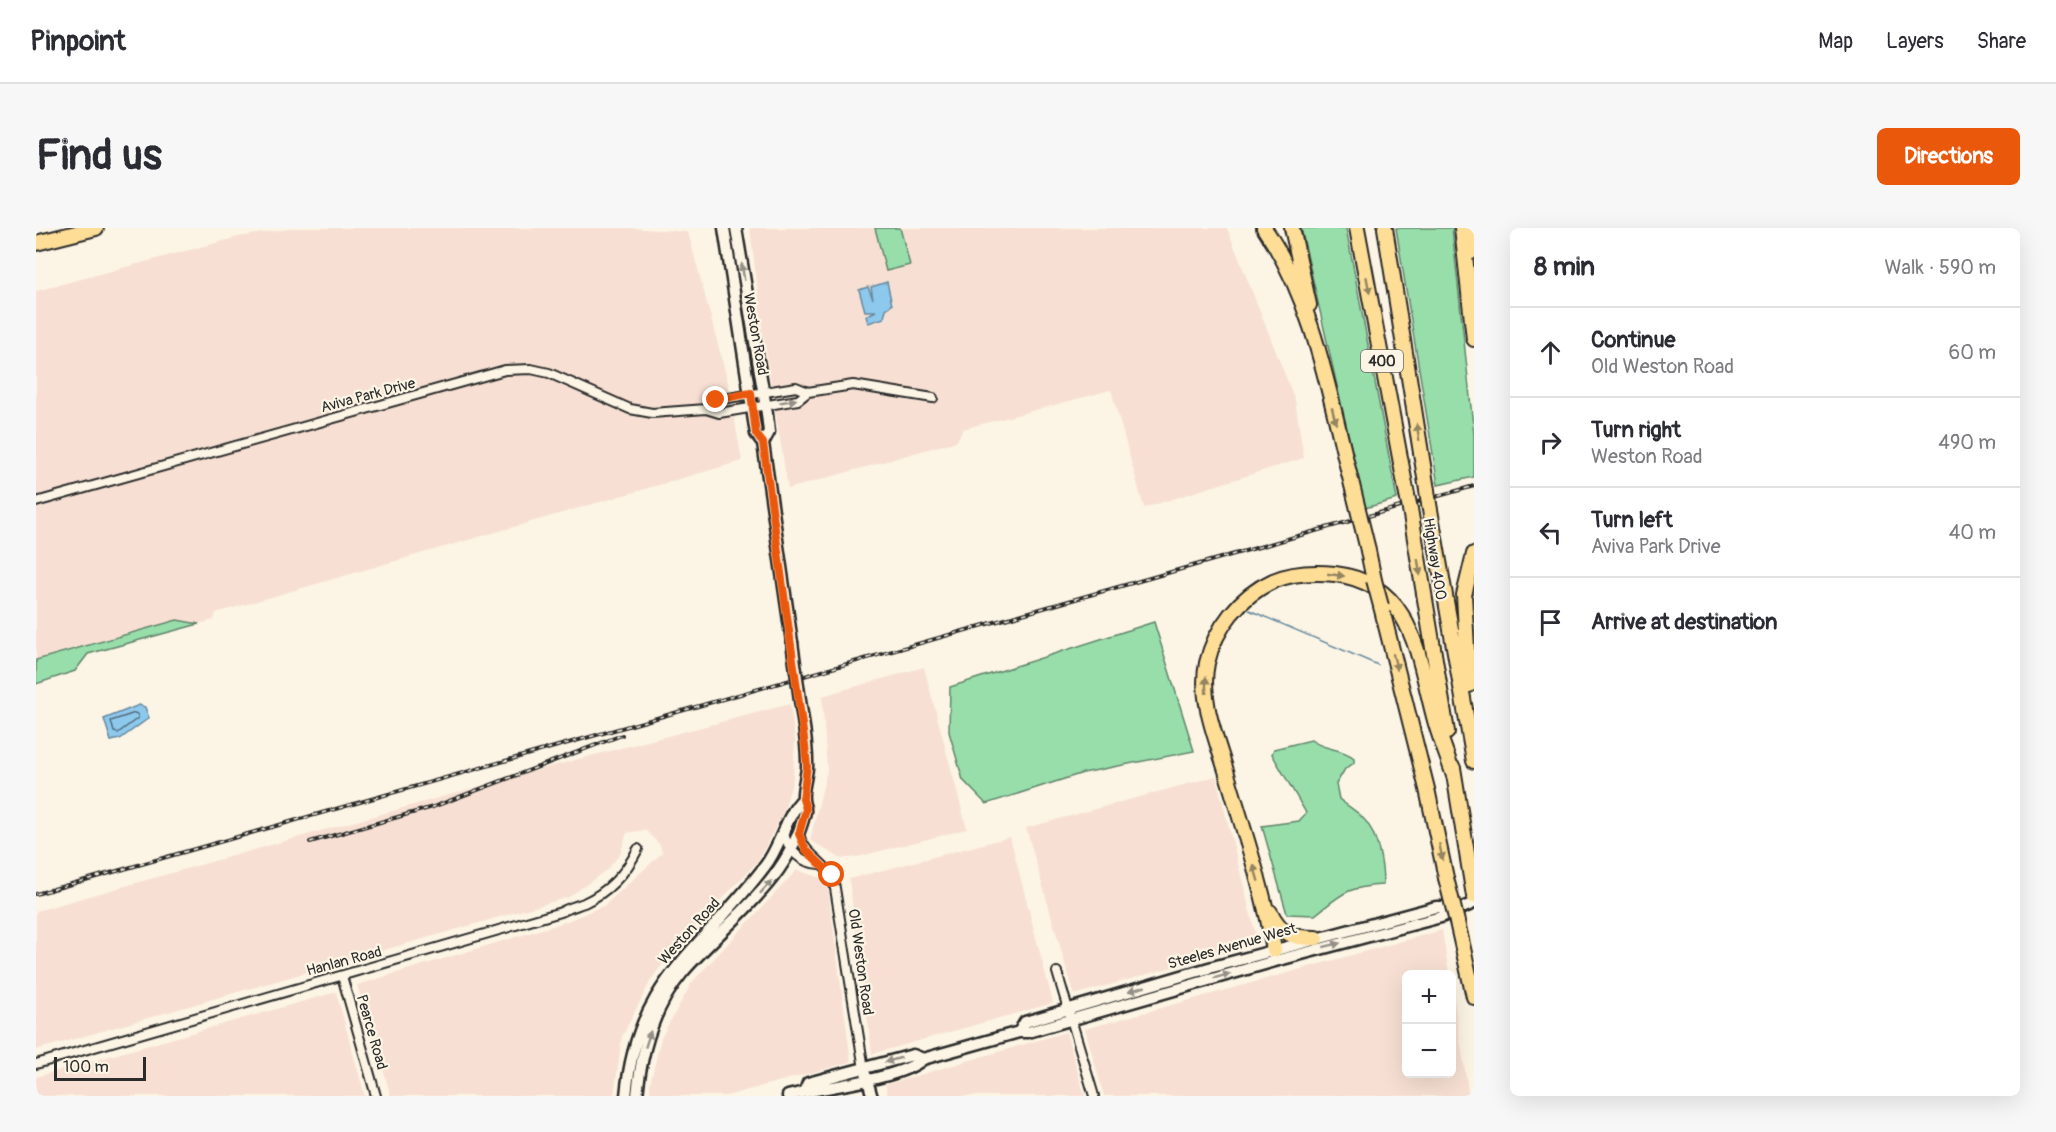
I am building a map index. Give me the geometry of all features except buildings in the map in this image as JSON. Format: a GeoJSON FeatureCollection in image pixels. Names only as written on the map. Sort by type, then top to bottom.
{"type":"FeatureCollection","features":[{"type":"Feature","properties":{"kind":"highway"},"geometry":{"type":"LineString","coordinates":[[36,243],[96,228]]}},
{"type":"Feature","properties":{"kind":"highway"},"geometry":{"type":"LineString","coordinates":[[1264,228],[1296,290],[1320,360]]}},
{"type":"Feature","properties":{"kind":"highway"},"geometry":{"type":"LineString","coordinates":[[1292,228],[1320,360],[1427,789],[1474,997]]}},
{"type":"Feature","properties":{"kind":"highway","name":"Highway 400"},"geometry":{"type":"LineString","coordinates":[[1357,228],[1409,502],[1474,896]]}},
{"type":"Feature","properties":{"kind":"highway","name":"Highway 400"},"geometry":{"type":"LineString","coordinates":[[1385,228],[1428,497],[1474,760]]}},
{"type":"Feature","properties":{"kind":"highway"},"geometry":{"type":"LineString","coordinates":[[1462,228],[1474,339]]}},
{"type":"Feature","properties":{"kind":"highway"},"geometry":{"type":"LineString","coordinates":[[1470,296],[1472,228]]}},
{"type":"Feature","properties":{"kind":"highway"},"geometry":{"type":"LineString","coordinates":[[1474,555],[1464,595],[1474,760]]}},
{"type":"Feature","properties":{"kind":"highway"},"geometry":{"type":"LineString","coordinates":[[1275,955],[1262,895],[1208,708],[1207,663],[1220,630],[1232,611],[1264,585],[1284,576],[1320,573],[1365,582],[1394,604],[1407,621],[1417,646],[1436,723],[1454,776]]}},
{"type":"Feature","properties":{"kind":"highway"},"geometry":{"type":"LineString","coordinates":[[1262,895],[1282,930],[1296,938],[1316,938]]}},
{"type":"Feature","properties":{"kind":"main road","name":"Weston Road"},"geometry":{"type":"LineString","coordinates":[[637,1096],[640,1062],[649,1034],[665,999],[681,974],[770,884],[799,834],[806,809],[803,799],[807,766],[792,642],[763,443],[756,434],[724,228]]}},
{"type":"Feature","properties":{"kind":"main road","name":"Weston Road"},"geometry":{"type":"LineString","coordinates":[[736,228],[764,392],[769,432],[763,443]]}},
{"type":"Feature","properties":{"kind":"main road","name":"Weston Road"},"geometry":{"type":"LineString","coordinates":[[626,1096],[637,1036],[649,1005],[672,970],[766,864],[784,833],[794,807],[803,799]]}},
{"type":"Feature","properties":{"kind":"main road","name":"Steeles Avenue West"},"geometry":{"type":"LineString","coordinates":[[788,1096],[805,1091],[811,1093],[865,1074],[916,1065],[923,1059],[1019,1032],[1028,1032],[1069,1015],[1275,955],[1441,917],[1474,903]]}},
{"type":"Feature","properties":{"kind":"main road","name":"Steeles Avenue West"},"geometry":{"type":"LineString","coordinates":[[1275,955],[1316,938],[1436,907],[1459,908]]}},
{"type":"Feature","properties":{"kind":"street","name":"Aviva Park Drive"},"geometry":{"type":"LineString","coordinates":[[36,502],[505,370],[531,369],[549,373],[630,409],[652,413],[706,409],[719,413],[798,400],[808,392],[796,387],[751,393],[716,400],[706,409]]}},
{"type":"Feature","properties":{"kind":"street"},"geometry":{"type":"LineString","coordinates":[[808,392],[853,385],[933,398]]}},
{"type":"Feature","properties":{"kind":"street"},"geometry":{"type":"LineString","coordinates":[[784,833],[790,851],[811,864],[820,864]]}},
{"type":"Feature","properties":{"kind":"street","name":"Old Weston Road"},"geometry":{"type":"LineString","coordinates":[[799,834],[806,850],[832,875],[834,882],[865,1074]]}},
{"type":"Feature","properties":{"kind":"street","name":"Hanlan Road"},"geometry":{"type":"LineString","coordinates":[[36,1064],[480,937],[585,902],[623,875],[638,849]]}},
{"type":"Feature","properties":{"kind":"street"},"geometry":{"type":"LineString","coordinates":[[1057,972],[1094,1096]]}},
{"type":"Feature","properties":{"kind":"street","name":"Pearce Road"},"geometry":{"type":"LineString","coordinates":[[342,976],[376,1096]]}},
{"type":"Feature","properties":{"kind":"street"},"geometry":{"type":"LineString","coordinates":[[865,1074],[872,1096]]}},
{"type":"Feature","properties":{"kind":"shaded area"},"geometry":{"type":"Polygon","coordinates":[[[295,228],[630,228],[688,232],[728,382],[742,461],[216,613],[214,620],[199,624],[177,620],[36,661],[36,291],[238,237],[295,228]]]}},
{"type":"Feature","properties":{"kind":"shaded area"},"geometry":{"type":"Polygon","coordinates":[[[750,228],[1227,228],[1295,400],[1304,458],[1144,508],[1111,390],[963,429],[957,441],[788,489],[763,335],[750,228]]]}},
{"type":"Feature","properties":{"kind":"shaded area"},"geometry":{"type":"Polygon","coordinates":[[[924,667],[967,829],[841,859],[810,840],[827,770],[822,696],[924,667]]]}},
{"type":"Feature","properties":{"kind":"shaded area"},"geometry":{"type":"Polygon","coordinates":[[[790,704],[795,740],[793,779],[784,811],[758,861],[669,955],[651,980],[622,1037],[614,1096],[391,1096],[357,985],[565,922],[605,905],[662,853],[660,845],[645,830],[627,833],[620,854],[608,869],[569,897],[36,1050],[36,911],[552,766],[790,704]]]}},
{"type":"Feature","properties":{"kind":"shaded area"},"geometry":{"type":"Polygon","coordinates":[[[1216,776],[1258,943],[1074,995],[1026,828],[1216,776]]]}},
{"type":"Feature","properties":{"kind":"shaded area"},"geometry":{"type":"Polygon","coordinates":[[[1010,837],[1053,1003],[872,1054],[849,879],[1010,837]]]}},
{"type":"Feature","properties":{"kind":"shaded area"},"geometry":{"type":"Polygon","coordinates":[[[797,870],[827,880],[851,1062],[726,1096],[650,1096],[650,1084],[661,1038],[692,982],[797,870]]]}},
{"type":"Feature","properties":{"kind":"shaded area"},"geometry":{"type":"Polygon","coordinates":[[[1442,930],[1448,970],[1402,970],[1402,1078],[1456,1078],[1456,1013],[1469,1096],[1104,1096],[1085,1029],[1442,930]]]}},
{"type":"Feature","properties":{"kind":"shaded area"},"geometry":{"type":"Polygon","coordinates":[[[336,992],[365,1096],[36,1096],[36,1077],[336,992]]]}},
{"type":"Feature","properties":{"kind":"shaded area"},"geometry":{"type":"Polygon","coordinates":[[[1066,1032],[1085,1096],[888,1096],[885,1085],[1066,1032]]]}},
{"type":"Feature","properties":{"kind":"green space"},"geometry":{"type":"Polygon","coordinates":[[[875,228],[900,228],[910,265],[886,271],[875,228]]]}},
{"type":"Feature","properties":{"kind":"green space"},"geometry":{"type":"Polygon","coordinates":[[[1301,228],[1346,228],[1397,499],[1365,508],[1301,228]]]}},
{"type":"Feature","properties":{"kind":"green space"},"geometry":{"type":"Polygon","coordinates":[[[1396,228],[1452,228],[1474,435],[1474,477],[1438,485],[1396,228]]]}},
{"type":"Feature","properties":{"kind":"green space"},"geometry":{"type":"Polygon","coordinates":[[[177,620],[199,624],[88,654],[75,671],[36,684],[36,660],[177,620]]]}},
{"type":"Feature","properties":{"kind":"green space"},"geometry":{"type":"Polygon","coordinates":[[[1154,622],[1194,751],[1083,773],[986,804],[963,780],[949,732],[950,687],[1154,622]]]}},
{"type":"Feature","properties":{"kind":"green space"},"geometry":{"type":"Polygon","coordinates":[[[1311,740],[1354,758],[1354,763],[1345,769],[1336,784],[1339,799],[1362,817],[1372,831],[1381,858],[1383,885],[1345,893],[1315,915],[1287,914],[1262,826],[1299,821],[1306,813],[1272,754],[1274,749],[1311,740]]]}},
{"type":"Feature","properties":{"kind":"water"},"geometry":{"type":"Polygon","coordinates":[[[887,282],[892,305],[886,309],[884,318],[868,323],[866,316],[876,311],[865,311],[859,290],[868,287],[873,299],[871,287],[887,282]]]}},
{"type":"Feature","properties":{"kind":"water"},"geometry":{"type":"Polygon","coordinates":[[[139,705],[145,707],[149,718],[120,739],[111,741],[104,719],[139,705]]]}},
{"type":"Feature","properties":{"kind":"waterway"},"geometry":{"type":"LineString","coordinates":[[1249,610],[1378,665]]}},
{"type":"Feature","properties":{"kind":"railway"},"geometry":{"type":"LineString","coordinates":[[36,894],[1474,486]]}},
{"type":"Feature","properties":{"kind":"railway"},"geometry":{"type":"LineString","coordinates":[[310,842],[433,807],[622,735]]}},
{"type":"Feature","properties":{"kind":"route"},"geometry":{"type":"LineString","coordinates":[[716,400],[751,393],[756,434],[763,443],[782,589],[800,699],[807,766],[803,799],[806,809],[799,834],[806,850],[832,875]]}}]}
